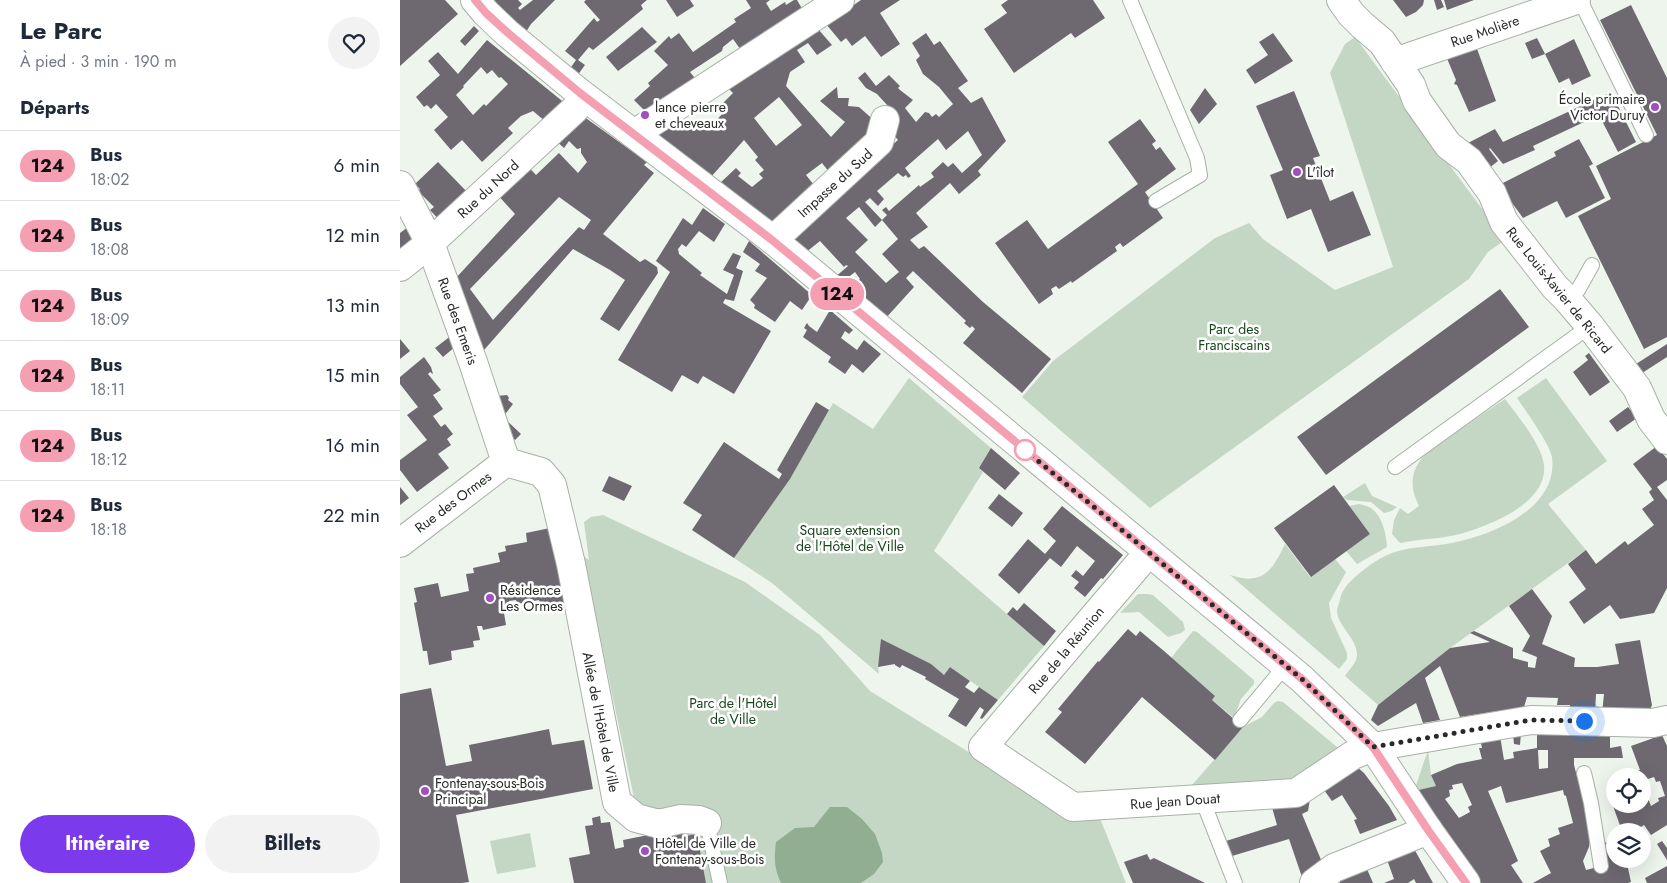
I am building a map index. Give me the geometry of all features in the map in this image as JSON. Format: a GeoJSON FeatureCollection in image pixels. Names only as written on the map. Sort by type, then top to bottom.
{"type":"FeatureCollection","features":[{"type":"Feature","properties":{"kind":"street"},"geometry":{"type":"LineString","coordinates":[[475,0],[508,33],[580,93],[772,240],[1286,666],[1373,747],[1466,883]]}},
{"type":"Feature","properties":{"kind":"street"},"geometry":{"type":"LineString","coordinates":[[634,134],[840,0]]}},
{"type":"Feature","properties":{"kind":"street","name":"Rue Louis-Xavier de Ricard"},"geometry":{"type":"LineString","coordinates":[[1341,0],[1356,19],[1382,42],[1411,85],[1417,101],[1448,145],[1469,161],[1492,193],[1504,222],[1555,288],[1590,326],[1637,388],[1651,419],[1667,440]]}},
{"type":"Feature","properties":{"kind":"street","name":"Rue Molière"},"geometry":{"type":"LineString","coordinates":[[1395,62],[1576,0]]}},
{"type":"Feature","properties":{"kind":"street","name":"Rue du Nord"},"geometry":{"type":"LineString","coordinates":[[400,267],[430,243],[575,109]]}},
{"type":"Feature","properties":{"kind":"street","name":"Impasse du Sud"},"geometry":{"type":"LineString","coordinates":[[772,240],[879,142],[885,120]]}},
{"type":"Feature","properties":{"kind":"street","name":"Rue des Emeris"},"geometry":{"type":"LineString","coordinates":[[400,185],[430,243],[473,362],[506,462]]}},
{"type":"Feature","properties":{"kind":"street","name":"Allée de l'Hôtel de Ville"},"geometry":{"type":"LineString","coordinates":[[506,462],[541,472],[552,485],[571,564],[617,802],[636,818],[659,824],[681,819],[699,820],[707,823]]}},
{"type":"Feature","properties":{"kind":"street","name":"Rue des Ormes"},"geometry":{"type":"LineString","coordinates":[[400,543],[506,462]]}},
{"type":"Feature","properties":{"kind":"street","name":"Rue de la Réunion"},"geometry":{"type":"LineString","coordinates":[[983,747],[1149,552]]}},
{"type":"Feature","properties":{"kind":"street","name":"Rue Jean Douat"},"geometry":{"type":"LineString","coordinates":[[983,747],[1074,807],[1296,793],[1353,755],[1373,747],[1531,720],[1653,723],[1667,720]]}},
{"type":"Feature","properties":{"kind":"street"},"geometry":{"type":"LineString","coordinates":[[1314,883],[1334,868],[1428,830]]}},
{"type":"Feature","properties":{"kind":"lane"},"geometry":{"type":"LineString","coordinates":[[1130,0],[1198,158],[1200,175],[1156,202]]}},
{"type":"Feature","properties":{"kind":"lane"},"geometry":{"type":"LineString","coordinates":[[1580,0],[1646,135]]}},
{"type":"Feature","properties":{"kind":"lane"},"geometry":{"type":"LineString","coordinates":[[1567,299],[1578,290],[1592,265]]}},
{"type":"Feature","properties":{"kind":"lane"},"geometry":{"type":"LineString","coordinates":[[1395,467],[1590,326]]}},
{"type":"Feature","properties":{"kind":"lane"},"geometry":{"type":"LineString","coordinates":[[1240,720],[1286,666]]}},
{"type":"Feature","properties":{"kind":"lane"},"geometry":{"type":"LineString","coordinates":[[1584,772],[1591,802],[1600,866]]}},
{"type":"Feature","properties":{"kind":"lane"},"geometry":{"type":"LineString","coordinates":[[1202,799],[1235,883]]}},
{"type":"Feature","properties":{"kind":"lane","name":"Allée de l'Hôtel de Ville"},"geometry":{"type":"LineString","coordinates":[[707,823],[720,883]]}},
{"type":"Feature","properties":{"kind":"green space","name":"Parc des Franciscains"},"geometry":{"type":"Polygon","coordinates":[[[1355,37],[1505,240],[1488,252],[1469,279],[1150,508],[1022,397],[1053,361],[1215,238],[1249,223],[1263,239],[1335,290],[1393,267],[1330,73],[1345,44],[1355,37]]]}},
{"type":"Feature","properties":{"kind":"green space","name":"Square extension de l'Hôtel de Ville"},"geometry":{"type":"Polygon","coordinates":[[[909,378],[991,448],[979,468],[983,472],[934,551],[1044,646],[998,700],[950,667],[944,675],[882,640],[878,667],[879,674],[772,583],[734,558],[790,478],[833,403],[873,429],[909,378]]]}},
{"type":"Feature","properties":{"kind":"green space"},"geometry":{"type":"Polygon","coordinates":[[[1546,378],[1607,461],[1548,504],[1586,550],[1450,648],[1378,705],[1345,676],[1355,662],[1357,653],[1353,641],[1338,617],[1337,610],[1343,592],[1347,585],[1360,573],[1387,555],[1407,549],[1452,543],[1486,533],[1504,526],[1534,505],[1545,491],[1551,475],[1552,457],[1542,436],[1517,398],[1546,378]]]}},
{"type":"Feature","properties":{"kind":"green space"},"geometry":{"type":"Polygon","coordinates":[[[1505,399],[1537,444],[1543,460],[1544,475],[1538,488],[1528,500],[1515,510],[1484,526],[1456,535],[1400,543],[1392,534],[1394,520],[1400,508],[1408,514],[1419,506],[1413,490],[1413,476],[1418,463],[1429,450],[1505,399]]]}},
{"type":"Feature","properties":{"kind":"green space"},"geometry":{"type":"Polygon","coordinates":[[[1365,483],[1372,496],[1397,507],[1392,511],[1384,513],[1371,502],[1347,500],[1343,497],[1365,483]]]}},
{"type":"Feature","properties":{"kind":"green space"},"geometry":{"type":"Polygon","coordinates":[[[1359,504],[1371,508],[1378,516],[1385,531],[1387,547],[1357,564],[1346,551],[1370,534],[1349,506],[1359,504]]]}},
{"type":"Feature","properties":{"kind":"green space","name":"Parc de l'Hôtel de Ville"},"geometry":{"type":"Polygon","coordinates":[[[603,515],[745,582],[820,635],[870,691],[1030,790],[1099,816],[1126,883],[706,883],[697,834],[685,836],[684,828],[640,807],[634,798],[583,556],[589,560],[584,522],[591,517],[603,515]]]}},
{"type":"Feature","properties":{"kind":"green space"},"geometry":{"type":"Polygon","coordinates":[[[1285,544],[1310,577],[1335,559],[1346,572],[1329,603],[1331,618],[1347,653],[1347,659],[1339,669],[1230,575],[1251,579],[1265,574],[1276,562],[1285,544]]]}},
{"type":"Feature","properties":{"kind":"green space"},"geometry":{"type":"Polygon","coordinates":[[[1138,594],[1153,595],[1183,622],[1185,630],[1168,637],[1139,612],[1120,613],[1138,594]]]}},
{"type":"Feature","properties":{"kind":"green space"},"geometry":{"type":"Polygon","coordinates":[[[1193,631],[1197,632],[1254,680],[1254,684],[1241,699],[1234,718],[1212,700],[1215,696],[1171,658],[1193,631]]]}},
{"type":"Feature","properties":{"kind":"green space"},"geometry":{"type":"Polygon","coordinates":[[[1278,701],[1283,702],[1343,752],[1297,782],[1184,794],[1243,727],[1262,717],[1278,701]]]}},
{"type":"Feature","properties":{"kind":"green space"},"geometry":{"type":"Polygon","coordinates":[[[1428,750],[1431,775],[1436,786],[1414,791],[1428,750]]]}},
{"type":"Feature","properties":{"kind":"green space"},"geometry":{"type":"Polygon","coordinates":[[[530,833],[536,867],[497,874],[490,841],[530,833]]]}},
{"type":"Feature","properties":{"kind":"shaded area"},"geometry":{"type":"Polygon","coordinates":[[[830,807],[847,807],[862,819],[875,834],[882,853],[883,862],[874,874],[861,883],[781,883],[775,863],[776,842],[795,828],[814,827],[830,807]]]}},
{"type":"Feature","properties":{"kind":"building"},"geometry":{"type":"Polygon","coordinates":[[[400,0],[445,0],[458,14],[400,66],[400,0]]]}},
{"type":"Feature","properties":{"kind":"building"},"geometry":{"type":"Polygon","coordinates":[[[486,0],[518,0],[522,4],[518,8],[520,10],[533,0],[555,0],[531,24],[524,35],[486,0]]]}},
{"type":"Feature","properties":{"kind":"building"},"geometry":{"type":"Polygon","coordinates":[[[586,0],[647,0],[641,5],[643,9],[598,46],[593,50],[589,47],[578,60],[585,65],[577,76],[569,70],[576,60],[565,51],[594,18],[597,22],[600,20],[584,2],[586,0]]]}},
{"type":"Feature","properties":{"kind":"building"},"geometry":{"type":"Polygon","coordinates":[[[666,0],[690,0],[694,6],[677,17],[666,0]]]}},
{"type":"Feature","properties":{"kind":"building"},"geometry":{"type":"Polygon","coordinates":[[[746,0],[770,0],[766,3],[771,11],[785,2],[786,5],[797,0],[804,12],[743,53],[733,39],[723,47],[722,51],[690,72],[698,82],[649,115],[634,100],[650,86],[648,83],[668,65],[654,51],[669,36],[671,39],[679,33],[693,52],[736,22],[734,19],[751,8],[746,0]]]}},
{"type":"Feature","properties":{"kind":"building"},"geometry":{"type":"Polygon","coordinates":[[[861,0],[900,0],[880,13],[900,44],[881,57],[865,36],[852,46],[846,38],[841,42],[826,24],[861,0]]]}},
{"type":"Feature","properties":{"kind":"building"},"geometry":{"type":"Polygon","coordinates":[[[1008,0],[1093,0],[1105,18],[1075,38],[1071,33],[1014,73],[984,29],[1007,13],[1001,5],[1008,0]]]}},
{"type":"Feature","properties":{"kind":"building"},"geometry":{"type":"Polygon","coordinates":[[[1393,0],[1424,0],[1423,5],[1416,12],[1406,17],[1393,0]]]}},
{"type":"Feature","properties":{"kind":"building"},"geometry":{"type":"Polygon","coordinates":[[[1434,0],[1441,0],[1444,7],[1437,10],[1434,0]]]}},
{"type":"Feature","properties":{"kind":"building"},"geometry":{"type":"Polygon","coordinates":[[[1444,0],[1474,0],[1447,10],[1444,0]]]}},
{"type":"Feature","properties":{"kind":"building"},"geometry":{"type":"Polygon","coordinates":[[[1631,5],[1667,78],[1667,337],[1644,349],[1578,216],[1611,199],[1596,166],[1657,135],[1600,20],[1631,5]]]}},
{"type":"Feature","properties":{"kind":"building"},"geometry":{"type":"Polygon","coordinates":[[[474,26],[479,31],[465,46],[460,41],[474,26]]]}},
{"type":"Feature","properties":{"kind":"building"},"geometry":{"type":"Polygon","coordinates":[[[642,27],[657,42],[618,71],[606,57],[642,27]]]}},
{"type":"Feature","properties":{"kind":"building"},"geometry":{"type":"Polygon","coordinates":[[[818,29],[832,45],[817,55],[808,43],[797,50],[805,62],[790,72],[786,86],[831,137],[845,122],[820,101],[837,87],[838,98],[849,98],[848,106],[859,107],[877,123],[833,177],[822,163],[806,175],[818,190],[777,225],[719,184],[736,168],[741,173],[738,176],[752,187],[763,178],[759,174],[764,170],[755,160],[758,157],[744,140],[710,178],[651,136],[673,115],[690,128],[700,119],[709,128],[724,112],[720,106],[733,93],[728,88],[818,29]],[[779,97],[754,118],[776,146],[802,125],[779,97]]]}},
{"type":"Feature","properties":{"kind":"building"},"geometry":{"type":"Polygon","coordinates":[[[926,33],[934,45],[940,41],[968,81],[958,88],[971,103],[982,97],[1006,141],[978,171],[981,175],[959,194],[950,183],[916,213],[928,227],[910,240],[919,249],[924,246],[983,302],[1051,359],[1022,393],[963,343],[975,329],[972,326],[970,328],[964,323],[966,321],[913,271],[906,278],[914,287],[885,319],[847,288],[860,279],[855,272],[841,283],[834,278],[848,266],[844,267],[820,241],[805,253],[787,236],[898,140],[887,127],[888,106],[877,94],[866,88],[858,78],[865,72],[876,86],[889,75],[900,86],[898,88],[913,100],[905,108],[916,122],[925,112],[929,113],[932,117],[936,114],[939,117],[953,104],[939,87],[923,74],[916,60],[920,56],[912,43],[926,33]],[[968,131],[946,150],[938,139],[905,168],[911,176],[908,178],[906,175],[903,177],[898,173],[877,191],[884,199],[878,206],[870,198],[865,202],[882,220],[887,215],[882,210],[886,207],[889,211],[919,185],[920,187],[934,177],[931,173],[943,162],[948,167],[953,163],[962,173],[982,155],[968,131]],[[859,207],[846,218],[868,240],[855,252],[886,283],[899,272],[882,254],[898,239],[882,220],[875,227],[859,207]]]}},
{"type":"Feature","properties":{"kind":"building"},"geometry":{"type":"Polygon","coordinates":[[[1273,33],[1293,61],[1255,84],[1246,70],[1268,55],[1259,42],[1273,33]]]}},
{"type":"Feature","properties":{"kind":"building"},"geometry":{"type":"Polygon","coordinates":[[[1537,38],[1545,54],[1532,59],[1525,43],[1537,38]]]}},
{"type":"Feature","properties":{"kind":"building"},"geometry":{"type":"Polygon","coordinates":[[[1574,39],[1591,76],[1572,85],[1569,78],[1559,83],[1545,54],[1574,39]]]}},
{"type":"Feature","properties":{"kind":"building"},"geometry":{"type":"Polygon","coordinates":[[[487,40],[572,109],[552,127],[533,111],[521,116],[508,128],[513,133],[482,162],[462,140],[451,150],[434,130],[448,117],[436,104],[431,109],[427,105],[424,107],[416,97],[440,75],[428,61],[438,52],[458,74],[487,40]],[[481,67],[456,95],[473,115],[484,104],[486,106],[508,84],[492,70],[487,74],[481,67]]]}},
{"type":"Feature","properties":{"kind":"building"},"geometry":{"type":"Polygon","coordinates":[[[1476,46],[1496,101],[1469,112],[1457,85],[1454,84],[1456,80],[1446,56],[1476,46]]]}},
{"type":"Feature","properties":{"kind":"building"},"geometry":{"type":"Polygon","coordinates":[[[1205,88],[1217,104],[1199,124],[1190,110],[1205,88]]]}},
{"type":"Feature","properties":{"kind":"building","name":"L'îlot"},"geometry":{"type":"Polygon","coordinates":[[[1294,91],[1320,156],[1313,158],[1330,201],[1353,191],[1371,235],[1328,252],[1311,209],[1287,219],[1270,175],[1283,170],[1256,106],[1294,91]]]}},
{"type":"Feature","properties":{"kind":"building"},"geometry":{"type":"Polygon","coordinates":[[[1611,92],[1636,142],[1618,152],[1599,115],[1533,146],[1535,150],[1503,164],[1490,148],[1498,161],[1488,169],[1468,143],[1495,129],[1503,142],[1611,92]]]}},
{"type":"Feature","properties":{"kind":"building"},"geometry":{"type":"Polygon","coordinates":[[[576,111],[647,162],[644,165],[654,173],[603,234],[640,262],[645,259],[657,267],[658,273],[619,331],[600,319],[625,280],[573,249],[484,350],[455,279],[515,214],[494,191],[524,162],[536,175],[559,153],[578,173],[587,162],[581,153],[581,148],[577,149],[569,141],[564,148],[555,140],[576,111]],[[559,197],[470,289],[493,320],[579,227],[584,230],[591,220],[559,197]]]}},
{"type":"Feature","properties":{"kind":"building"},"geometry":{"type":"Polygon","coordinates":[[[1140,119],[1156,141],[1152,144],[1156,150],[1160,147],[1176,169],[1145,192],[1163,218],[1123,247],[1120,243],[1115,247],[1117,251],[1072,283],[1071,281],[1059,289],[1056,286],[1051,289],[1053,294],[1039,304],[995,243],[1027,220],[1048,249],[1138,184],[1108,142],[1140,119]]]}},
{"type":"Feature","properties":{"kind":"building"},"geometry":{"type":"Polygon","coordinates":[[[1579,139],[1593,164],[1589,166],[1605,198],[1566,218],[1557,201],[1523,218],[1499,185],[1556,156],[1554,152],[1579,139]]]}},
{"type":"Feature","properties":{"kind":"building"},"geometry":{"type":"Polygon","coordinates":[[[438,162],[470,195],[442,223],[430,210],[434,207],[418,191],[420,189],[415,184],[438,162]]]}},
{"type":"Feature","properties":{"kind":"building"},"geometry":{"type":"Polygon","coordinates":[[[703,208],[725,224],[714,242],[699,231],[686,247],[682,244],[678,249],[679,254],[702,273],[700,275],[727,294],[734,275],[723,270],[733,253],[741,256],[736,268],[743,271],[734,301],[725,299],[723,303],[771,331],[734,394],[703,376],[698,384],[682,375],[672,392],[618,360],[670,272],[656,261],[683,218],[692,225],[703,208]]]}},
{"type":"Feature","properties":{"kind":"building"},"geometry":{"type":"Polygon","coordinates":[[[408,227],[413,238],[411,247],[400,257],[400,233],[408,227]]]}},
{"type":"Feature","properties":{"kind":"building"},"geometry":{"type":"Polygon","coordinates":[[[749,241],[812,295],[802,310],[790,301],[775,322],[754,308],[755,305],[750,300],[767,278],[755,271],[760,264],[743,252],[749,241]]]}},
{"type":"Feature","properties":{"kind":"building"},"geometry":{"type":"Polygon","coordinates":[[[1500,289],[1529,327],[1326,475],[1297,437],[1500,289]]]}},
{"type":"Feature","properties":{"kind":"building"},"geometry":{"type":"Polygon","coordinates":[[[830,310],[853,330],[849,334],[845,331],[841,338],[857,350],[864,340],[881,354],[863,373],[852,364],[845,374],[828,362],[831,357],[803,337],[807,330],[804,328],[807,323],[817,332],[830,310]]]}},
{"type":"Feature","properties":{"kind":"building"},"geometry":{"type":"Polygon","coordinates":[[[452,335],[456,346],[443,357],[435,348],[452,335]]]}},
{"type":"Feature","properties":{"kind":"building"},"geometry":{"type":"Polygon","coordinates":[[[400,339],[410,351],[400,359],[400,339]]]}},
{"type":"Feature","properties":{"kind":"building"},"geometry":{"type":"Polygon","coordinates":[[[1667,344],[1667,357],[1639,375],[1633,366],[1667,344]]]}},
{"type":"Feature","properties":{"kind":"building"},"geometry":{"type":"Polygon","coordinates":[[[1589,353],[1610,382],[1590,396],[1573,372],[1588,360],[1585,356],[1589,353]]]}},
{"type":"Feature","properties":{"kind":"building"},"geometry":{"type":"Polygon","coordinates":[[[424,357],[431,367],[433,374],[430,372],[428,374],[441,390],[433,395],[443,409],[433,416],[441,427],[445,424],[453,434],[447,439],[451,445],[438,454],[449,468],[417,492],[400,470],[400,460],[427,440],[407,415],[418,407],[400,384],[400,377],[424,357]]]}},
{"type":"Feature","properties":{"kind":"building"},"geometry":{"type":"Polygon","coordinates":[[[507,395],[508,400],[513,404],[503,417],[521,434],[515,440],[505,427],[496,396],[507,395]]]}},
{"type":"Feature","properties":{"kind":"building"},"geometry":{"type":"Polygon","coordinates":[[[816,402],[829,410],[790,479],[734,558],[692,530],[702,515],[683,503],[724,442],[779,479],[782,474],[777,470],[816,402]]]}},
{"type":"Feature","properties":{"kind":"building"},"geometry":{"type":"Polygon","coordinates":[[[1628,407],[1637,418],[1617,432],[1609,421],[1628,407]]]}},
{"type":"Feature","properties":{"kind":"building"},"geometry":{"type":"Polygon","coordinates":[[[1657,446],[1667,459],[1667,480],[1657,487],[1667,500],[1667,588],[1654,613],[1620,619],[1610,605],[1584,624],[1569,602],[1586,589],[1568,564],[1586,550],[1596,564],[1625,541],[1628,545],[1654,525],[1642,509],[1654,500],[1649,492],[1652,489],[1633,464],[1657,446]]]}},
{"type":"Feature","properties":{"kind":"building"},"geometry":{"type":"Polygon","coordinates":[[[991,448],[1020,473],[1005,490],[979,468],[991,448]]]}},
{"type":"Feature","properties":{"kind":"building"},"geometry":{"type":"Polygon","coordinates":[[[609,476],[632,486],[624,501],[602,491],[609,476]]]}},
{"type":"Feature","properties":{"kind":"building"},"geometry":{"type":"Polygon","coordinates":[[[1334,485],[1370,534],[1311,577],[1274,528],[1334,485]]]}},
{"type":"Feature","properties":{"kind":"building"},"geometry":{"type":"Polygon","coordinates":[[[400,487],[409,498],[400,505],[400,487]]]}},
{"type":"Feature","properties":{"kind":"building"},"geometry":{"type":"Polygon","coordinates":[[[999,494],[1023,513],[1012,527],[988,508],[999,494]]]}},
{"type":"Feature","properties":{"kind":"building"},"geometry":{"type":"Polygon","coordinates":[[[1062,506],[1123,555],[1085,597],[1074,588],[1079,582],[1071,576],[1076,570],[1083,576],[1095,561],[1077,546],[1061,567],[1050,558],[1019,594],[998,575],[1028,539],[1045,554],[1056,541],[1043,529],[1062,506]]]}},
{"type":"Feature","properties":{"kind":"building","name":"Résidence Les Ormes"},"geometry":{"type":"Polygon","coordinates":[[[550,528],[565,604],[541,609],[539,600],[517,604],[516,600],[509,601],[510,606],[503,607],[506,625],[483,630],[482,626],[477,626],[480,640],[473,641],[474,647],[451,651],[452,660],[429,665],[427,651],[423,651],[414,603],[417,602],[414,588],[438,583],[441,597],[469,591],[466,574],[474,573],[473,568],[500,562],[498,553],[506,551],[505,546],[527,542],[526,533],[550,528]]]}},
{"type":"Feature","properties":{"kind":"building"},"geometry":{"type":"Polygon","coordinates":[[[1532,589],[1552,616],[1542,644],[1575,658],[1574,667],[1597,667],[1619,664],[1615,644],[1640,640],[1652,705],[1648,714],[1602,714],[1604,694],[1596,694],[1595,714],[1569,714],[1570,705],[1557,705],[1558,698],[1527,697],[1524,707],[1460,717],[1440,666],[1425,678],[1440,720],[1423,723],[1416,703],[1378,726],[1371,720],[1378,705],[1450,648],[1490,642],[1470,633],[1474,631],[1513,648],[1513,658],[1528,662],[1528,667],[1535,668],[1537,657],[1522,651],[1530,636],[1509,606],[1532,589]]]}},
{"type":"Feature","properties":{"kind":"building"},"geometry":{"type":"Polygon","coordinates":[[[1024,603],[1056,631],[1044,646],[1007,614],[1013,607],[1017,611],[1024,603]]]}},
{"type":"Feature","properties":{"kind":"building"},"geometry":{"type":"Polygon","coordinates":[[[1128,629],[1136,636],[1140,631],[1164,651],[1215,696],[1212,700],[1243,727],[1215,760],[1142,697],[1085,764],[1045,732],[1062,712],[1058,709],[1098,661],[1128,629]]]}},
{"type":"Feature","properties":{"kind":"building"},"geometry":{"type":"Polygon","coordinates":[[[881,639],[931,664],[944,675],[950,667],[970,681],[965,687],[974,693],[979,687],[998,700],[982,719],[980,718],[984,710],[980,707],[966,727],[948,716],[959,699],[925,679],[926,677],[902,665],[900,668],[895,664],[878,667],[881,639]]]}},
{"type":"Feature","properties":{"kind":"building"},"geometry":{"type":"Polygon","coordinates":[[[431,688],[446,766],[472,761],[469,745],[549,729],[552,745],[584,740],[593,789],[456,815],[469,882],[400,883],[400,694],[431,688]]]}},
{"type":"Feature","properties":{"kind":"building"},"geometry":{"type":"Polygon","coordinates":[[[1537,730],[1610,730],[1610,748],[1621,746],[1623,758],[1574,758],[1574,765],[1591,831],[1589,847],[1583,861],[1586,870],[1606,865],[1606,868],[1628,868],[1631,882],[1533,883],[1551,873],[1540,851],[1550,846],[1548,839],[1560,834],[1558,828],[1573,823],[1566,796],[1563,790],[1506,803],[1501,786],[1488,791],[1518,861],[1511,865],[1523,883],[1481,883],[1414,791],[1436,786],[1431,775],[1457,764],[1482,759],[1479,748],[1482,748],[1480,739],[1500,736],[1504,760],[1514,758],[1513,752],[1537,748],[1537,730]],[[1538,750],[1539,769],[1548,768],[1548,750],[1538,750]],[[1462,783],[1452,785],[1453,789],[1449,790],[1450,796],[1445,799],[1459,818],[1470,812],[1468,807],[1472,805],[1462,783]]]}},
{"type":"Feature","properties":{"kind":"building"},"geometry":{"type":"Polygon","coordinates":[[[1521,733],[1520,745],[1514,744],[1513,734],[1521,733]]]}},
{"type":"Feature","properties":{"kind":"building"},"geometry":{"type":"Polygon","coordinates":[[[1662,735],[1667,746],[1667,825],[1651,835],[1651,823],[1619,823],[1616,813],[1651,813],[1651,806],[1659,801],[1658,798],[1665,796],[1660,781],[1656,782],[1654,777],[1651,778],[1651,768],[1639,768],[1631,746],[1662,735]]]}},
{"type":"Feature","properties":{"kind":"building"},"geometry":{"type":"Polygon","coordinates":[[[1357,767],[1364,773],[1389,806],[1397,820],[1360,834],[1354,820],[1357,819],[1342,795],[1332,801],[1324,790],[1357,767]]]}},
{"type":"Feature","properties":{"kind":"building"},"geometry":{"type":"Polygon","coordinates":[[[1310,799],[1308,811],[1302,814],[1324,867],[1303,880],[1289,839],[1232,856],[1226,841],[1277,825],[1271,804],[1310,799]]]}},
{"type":"Feature","properties":{"kind":"building","name":"Hôtel de Ville de Fontenay-sous-Bois"},"geometry":{"type":"Polygon","coordinates":[[[600,816],[601,823],[610,822],[615,849],[624,847],[623,840],[684,828],[685,836],[697,834],[706,883],[574,883],[569,858],[590,854],[585,826],[593,825],[592,818],[600,816]]]}},
{"type":"Feature","properties":{"kind":"building"},"geometry":{"type":"Polygon","coordinates":[[[1662,841],[1667,848],[1667,860],[1657,844],[1662,841]]]}},
{"type":"Feature","properties":{"kind":"building"},"geometry":{"type":"Polygon","coordinates":[[[1606,842],[1606,865],[1600,845],[1606,842]]]}},
{"type":"Feature","properties":{"kind":"building"},"geometry":{"type":"Polygon","coordinates":[[[1412,845],[1433,883],[1416,883],[1414,879],[1408,883],[1384,883],[1394,879],[1386,857],[1412,845]]]}},
{"type":"Feature","properties":{"kind":"building"},"geometry":{"type":"Polygon","coordinates":[[[1147,854],[1150,860],[1154,858],[1205,883],[1133,883],[1124,862],[1147,854]]]}},
{"type":"Feature","properties":{"kind":"building"},"geometry":{"type":"Polygon","coordinates":[[[1364,862],[1373,883],[1340,883],[1338,878],[1364,862]]]}},
{"type":"Feature","properties":{"kind":"building"},"geometry":{"type":"Polygon","coordinates":[[[1667,866],[1667,883],[1647,883],[1645,878],[1667,866]]]}},
{"type":"Feature","properties":{"kind":"bus line","name":"124"},"geometry":{"type":"LineString","coordinates":[[475,0],[508,33],[580,93],[772,240],[1302,679],[1373,747],[1466,883]]}},
{"type":"Feature","properties":{"kind":"place","name":"École primaire Victor Duruy"},"geometry":{"type":"Point","coordinates":[1655,107]}},
{"type":"Feature","properties":{"kind":"place","name":"lance pierre et cheveaux"},"geometry":{"type":"Point","coordinates":[645,115]}},
{"type":"Feature","properties":{"kind":"place","name":"L'îlot"},"geometry":{"type":"Point","coordinates":[1297,172]}},
{"type":"Feature","properties":{"kind":"place","name":"Résidence Les Ormes"},"geometry":{"type":"Point","coordinates":[490,598]}},
{"type":"Feature","properties":{"kind":"place","name":"Fontenay-sous-Bois Principal"},"geometry":{"type":"Point","coordinates":[425,791]}},
{"type":"Feature","properties":{"kind":"place","name":"Hôtel de Ville de Fontenay-sous-Bois"},"geometry":{"type":"Point","coordinates":[645,851]}},
{"type":"Feature","properties":{"kind":"route"},"geometry":{"type":"LineString","coordinates":[[1025,450],[1302,679],[1373,747],[1531,720],[1584,721]]}}]}
